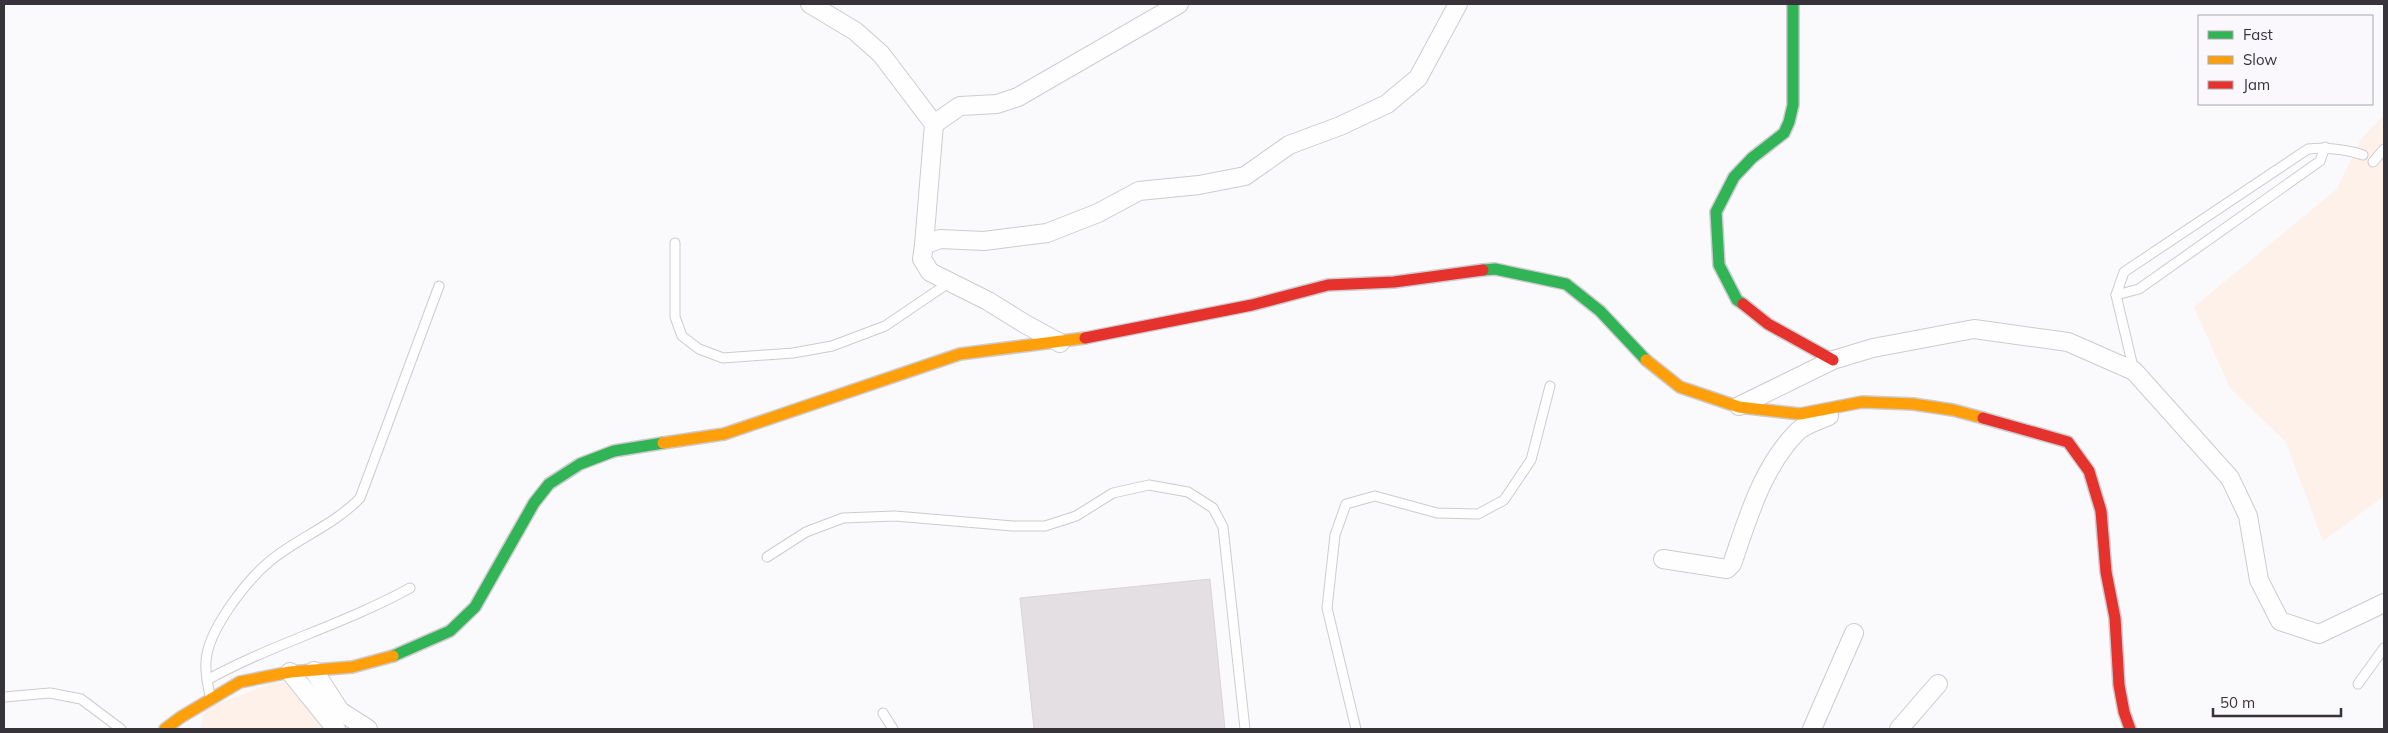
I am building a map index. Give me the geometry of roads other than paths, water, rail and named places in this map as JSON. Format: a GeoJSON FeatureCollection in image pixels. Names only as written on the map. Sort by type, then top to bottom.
{"type":"FeatureCollection","features":[{"type":"Feature","properties":{"kind":"street"},"geometry":{"type":"LineString","coordinates":[[810,4],[855,31],[881,54],[934,124],[922,259],[930,272],[988,301],[1024,324],[1060,343]]}},
{"type":"Feature","properties":{"kind":"street"},"geometry":{"type":"LineString","coordinates":[[934,124],[960,106],[997,104],[1018,97],[1179,4]]}},
{"type":"Feature","properties":{"kind":"street"},"geometry":{"type":"LineString","coordinates":[[924,245],[940,239],[984,241],[1047,233],[1098,213],[1139,192],[1199,185],[1245,176],[1289,145],[1340,126],[1387,104],[1418,78],[1458,4]]}},
{"type":"Feature","properties":{"kind":"street"},"geometry":{"type":"LineString","coordinates":[[1794,4],[1793,105],[1790,122],[1784,133],[1752,158],[1734,176],[1716,212],[1719,265],[1738,300],[1768,324],[1833,360]]}},
{"type":"Feature","properties":{"kind":"street"},"geometry":{"type":"LineString","coordinates":[[165,729],[181,717],[240,682],[290,672],[352,667],[402,653],[450,631],[475,607],[534,503],[549,484],[580,464],[614,451],[724,434],[960,354],[1060,343],[1252,305],[1328,284],[1394,282],[1494,269],[1566,284],[1600,311],[1639,354],[1680,387],[1739,407],[1800,414],[1862,402],[1913,404],[1953,410],[2068,442],[2089,471],[2101,510],[2106,572],[2116,618],[2119,685],[2124,712],[2130,729]]}},
{"type":"Feature","properties":{"kind":"street"},"geometry":{"type":"LineString","coordinates":[[1739,407],[1833,360],[1874,348],[1974,329],[2068,342],[2134,371],[2230,478],[2248,516],[2259,580],[2280,621],[2319,634],[2384,602]]}},
{"type":"Feature","properties":{"kind":"street"},"geometry":{"type":"LineString","coordinates":[[1664,559],[1726,569],[1732,564],[1764,480],[1799,430],[1862,402]]}},
{"type":"Feature","properties":{"kind":"street"},"geometry":{"type":"LineString","coordinates":[[1812,729],[1854,633]]}},
{"type":"Feature","properties":{"kind":"street"},"geometry":{"type":"LineString","coordinates":[[314,671],[340,711],[368,729]]}},
{"type":"Feature","properties":{"kind":"street"},"geometry":{"type":"LineString","coordinates":[[290,672],[336,729]]}},
{"type":"Feature","properties":{"kind":"street"},"geometry":{"type":"LineString","coordinates":[[1899,729],[1938,684]]}},
{"type":"Feature","properties":{"kind":"lane"},"geometry":{"type":"LineString","coordinates":[[2134,371],[2116,295],[2124,272],[2308,149],[2325,147],[2345,149],[2363,155]]}},
{"type":"Feature","properties":{"kind":"lane"},"geometry":{"type":"LineString","coordinates":[[2116,295],[2139,289],[2320,161],[2325,147]]}},
{"type":"Feature","properties":{"kind":"lane"},"geometry":{"type":"LineString","coordinates":[[2373,162],[2384,150]]}},
{"type":"Feature","properties":{"kind":"lane"},"geometry":{"type":"LineString","coordinates":[[675,243],[675,317],[682,336],[699,349],[722,358],[766,356],[832,346],[885,326],[950,282]]}},
{"type":"Feature","properties":{"kind":"lane"},"geometry":{"type":"LineString","coordinates":[[211,699],[206,661],[215,630],[238,595],[269,562],[346,513],[360,498],[439,286]]}},
{"type":"Feature","properties":{"kind":"lane"},"geometry":{"type":"LineString","coordinates":[[1356,729],[1327,608],[1335,534],[1346,504],[1375,496],[1437,513],[1478,514],[1504,500],[1531,460],[1550,386]]}},
{"type":"Feature","properties":{"kind":"lane"},"geometry":{"type":"LineString","coordinates":[[767,557],[806,532],[843,518],[895,516],[1013,526],[1045,526],[1076,516],[1113,493],[1149,484],[1188,492],[1213,508],[1222,527],[1245,729]]}},
{"type":"Feature","properties":{"kind":"lane"},"geometry":{"type":"LineString","coordinates":[[207,680],[239,663],[381,604],[410,588]]}},
{"type":"Feature","properties":{"kind":"lane"},"geometry":{"type":"LineString","coordinates":[[2358,684],[2384,648]]}},
{"type":"Feature","properties":{"kind":"lane"},"geometry":{"type":"LineString","coordinates":[[4,697],[50,693],[81,699],[121,729]]}},
{"type":"Feature","properties":{"kind":"lane"},"geometry":{"type":"LineString","coordinates":[[883,713],[893,729]]}},
{"type":"Feature","properties":{"kind":"lane"},"geometry":{"type":"LineString","coordinates":[[178,729],[181,717]]}}]}
